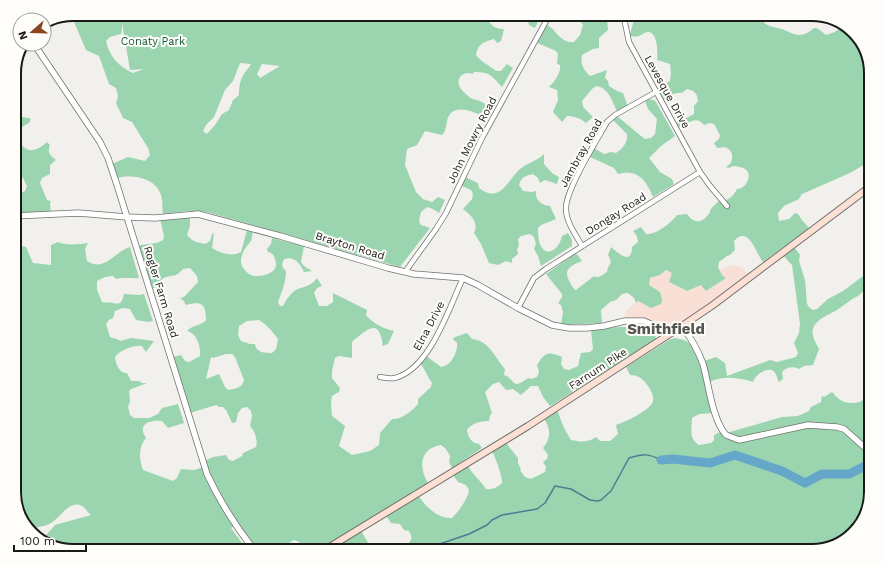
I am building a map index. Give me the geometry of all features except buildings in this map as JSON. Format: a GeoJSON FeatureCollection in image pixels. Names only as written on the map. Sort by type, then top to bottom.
{"type":"FeatureCollection","features":[{"type":"Feature","properties":{"kind":"main road","name":"Farnum Pike"},"geometry":{"type":"LineString","coordinates":[[334,544],[598,382],[713,305],[864,191]]}},
{"type":"Feature","properties":{"kind":"street","name":"John Mowry Road"},"geometry":{"type":"LineString","coordinates":[[405,272],[446,213],[482,138],[546,21]]}},
{"type":"Feature","properties":{"kind":"street","name":"Levesque Drive"},"geometry":{"type":"LineString","coordinates":[[625,21],[629,42],[700,172]]}},
{"type":"Feature","properties":{"kind":"street","name":"Rogler Farm Road"},"geometry":{"type":"LineString","coordinates":[[39,52],[100,142],[108,158],[207,474],[222,504],[251,544]]}},
{"type":"Feature","properties":{"kind":"street","name":"Jambray Road"},"geometry":{"type":"LineString","coordinates":[[582,246],[568,220],[566,209],[568,197],[575,182],[607,122],[615,115],[656,92]]}},
{"type":"Feature","properties":{"kind":"street"},"geometry":{"type":"LineString","coordinates":[[700,172],[727,206]]}},
{"type":"Feature","properties":{"kind":"street","name":"Dongay Road"},"geometry":{"type":"LineString","coordinates":[[518,308],[534,278],[700,172]]}},
{"type":"Feature","properties":{"kind":"street","name":"Brayton Road"},"geometry":{"type":"LineString","coordinates":[[21,216],[78,213],[155,218],[198,214],[405,272],[463,278],[537,318],[552,324],[570,328],[587,328],[625,321],[644,321],[659,328],[667,335]]}},
{"type":"Feature","properties":{"kind":"street","name":"Elna Drive"},"geometry":{"type":"LineString","coordinates":[[380,377],[394,378],[404,375],[418,365],[429,350],[440,330],[463,278]]}},
{"type":"Feature","properties":{"kind":"street"},"geometry":{"type":"LineString","coordinates":[[682,326],[693,340],[703,364],[714,410],[726,435],[739,440],[808,425],[837,427],[844,429],[864,447]]}},
{"type":"Feature","properties":{"kind":"shaded area"},"geometry":{"type":"Polygon","coordinates":[[[732,265],[739,266],[750,277],[666,339],[651,329],[642,326],[626,325],[625,313],[638,301],[651,308],[648,285],[650,278],[660,275],[666,270],[701,285],[707,291],[726,278],[719,270],[732,265]]]}},
{"type":"Feature","properties":{"kind":"green space","name":"Conaty Park"},"geometry":{"type":"Polygon","coordinates":[[[74,21],[489,21],[493,26],[504,29],[501,41],[497,43],[494,39],[484,42],[478,48],[476,55],[496,71],[501,71],[507,64],[513,68],[502,87],[493,77],[484,73],[466,73],[461,76],[459,84],[462,91],[470,98],[480,101],[491,108],[486,118],[468,110],[453,111],[448,116],[445,130],[442,135],[425,131],[417,145],[407,149],[405,165],[416,192],[423,199],[432,202],[438,197],[445,200],[439,213],[427,207],[421,212],[419,221],[421,225],[430,228],[400,267],[207,212],[188,211],[163,214],[161,195],[158,189],[149,181],[136,177],[118,178],[112,164],[128,157],[145,161],[150,155],[148,148],[132,122],[123,118],[116,103],[118,96],[116,88],[109,84],[99,56],[86,50],[74,21]],[[122,23],[121,34],[110,37],[106,41],[112,56],[123,68],[133,73],[144,69],[130,70],[122,23]],[[240,63],[233,81],[225,90],[214,117],[206,125],[203,131],[207,134],[222,114],[229,110],[233,100],[239,95],[241,80],[251,64],[240,63]],[[262,64],[257,74],[260,78],[280,66],[262,64]]]}},
{"type":"Feature","properties":{"kind":"green space"},"geometry":{"type":"Polygon","coordinates":[[[528,21],[538,21],[535,28],[529,25],[528,21]]]}},
{"type":"Feature","properties":{"kind":"green space"},"geometry":{"type":"Polygon","coordinates":[[[580,21],[607,21],[608,30],[599,38],[599,48],[593,49],[582,55],[582,64],[590,76],[607,70],[605,78],[608,81],[609,86],[623,93],[628,107],[618,113],[608,93],[597,86],[593,88],[582,101],[583,107],[593,117],[586,123],[572,116],[567,116],[562,122],[553,112],[558,100],[557,90],[549,87],[560,71],[560,65],[557,64],[558,54],[556,51],[535,42],[545,23],[563,40],[568,42],[574,42],[580,35],[583,25],[580,21]]]}},
{"type":"Feature","properties":{"kind":"green space"},"geometry":{"type":"Polygon","coordinates":[[[634,21],[762,21],[768,25],[798,35],[805,34],[814,28],[817,28],[826,35],[839,29],[853,41],[860,53],[864,66],[864,165],[850,173],[802,194],[799,199],[784,206],[778,213],[779,221],[789,219],[795,213],[798,214],[809,228],[763,262],[748,238],[744,236],[739,237],[734,241],[735,250],[719,262],[718,267],[722,275],[726,278],[706,291],[701,285],[687,291],[669,282],[672,273],[666,270],[660,275],[650,278],[649,285],[660,292],[662,299],[661,304],[651,308],[638,301],[636,303],[634,298],[628,293],[622,294],[601,310],[602,323],[561,325],[563,312],[561,305],[558,303],[562,297],[562,294],[546,274],[576,253],[582,261],[571,266],[568,269],[567,275],[574,289],[576,290],[594,276],[599,277],[607,272],[611,263],[608,255],[611,247],[624,256],[630,256],[632,247],[638,242],[637,236],[633,231],[641,227],[646,234],[654,233],[667,225],[677,215],[687,214],[694,221],[703,220],[720,200],[730,198],[737,189],[744,186],[749,177],[747,171],[741,167],[726,167],[731,163],[732,154],[730,150],[725,147],[717,148],[714,143],[719,139],[720,135],[714,124],[710,123],[704,125],[695,120],[679,127],[676,123],[694,114],[694,106],[698,101],[697,96],[694,92],[687,89],[682,93],[675,94],[664,100],[657,88],[670,81],[670,64],[657,60],[656,39],[651,33],[647,32],[639,36],[629,37],[634,21]]]}},
{"type":"Feature","properties":{"kind":"green space"},"geometry":{"type":"Polygon","coordinates":[[[648,99],[656,102],[675,136],[661,146],[649,158],[660,172],[672,179],[674,184],[653,197],[640,177],[631,173],[618,174],[614,168],[590,157],[594,148],[604,154],[611,152],[616,153],[624,145],[627,140],[627,134],[613,120],[617,116],[645,139],[651,138],[655,134],[657,119],[648,109],[645,101],[648,99]]]}},
{"type":"Feature","properties":{"kind":"green space"},"geometry":{"type":"Polygon","coordinates":[[[21,116],[31,119],[29,123],[21,129],[21,116]]]}},
{"type":"Feature","properties":{"kind":"green space"},"geometry":{"type":"Polygon","coordinates":[[[47,142],[50,145],[50,154],[56,160],[50,165],[50,174],[42,178],[40,183],[47,200],[51,201],[51,214],[21,215],[21,193],[25,191],[27,186],[22,176],[21,144],[25,148],[32,150],[40,148],[47,142]]]}},
{"type":"Feature","properties":{"kind":"green space"},"geometry":{"type":"Polygon","coordinates":[[[544,154],[544,164],[552,173],[559,177],[557,184],[545,180],[540,183],[538,178],[533,174],[524,177],[519,185],[523,191],[536,191],[536,197],[541,203],[550,206],[556,219],[541,225],[538,228],[542,248],[547,251],[553,250],[560,242],[562,236],[568,233],[572,240],[572,246],[541,266],[534,249],[536,244],[534,237],[530,234],[521,236],[518,239],[518,254],[512,259],[512,263],[506,261],[498,265],[489,263],[481,244],[474,233],[476,225],[475,222],[463,209],[472,199],[473,194],[471,190],[460,185],[463,176],[478,183],[479,188],[486,192],[498,192],[507,185],[520,169],[544,154]]]}},
{"type":"Feature","properties":{"kind":"green space"},"geometry":{"type":"Polygon","coordinates":[[[190,216],[190,226],[187,235],[191,239],[205,244],[210,241],[212,234],[214,233],[212,248],[226,254],[234,254],[241,252],[247,230],[253,232],[251,241],[247,245],[241,258],[241,264],[245,271],[254,276],[271,273],[276,267],[274,256],[272,253],[268,252],[267,249],[271,244],[272,238],[304,246],[301,262],[312,271],[304,272],[297,261],[288,258],[284,259],[282,264],[286,271],[286,275],[284,286],[278,302],[280,306],[283,306],[293,292],[310,284],[317,278],[322,286],[317,288],[314,293],[319,306],[327,306],[333,302],[333,293],[367,310],[366,315],[372,321],[386,329],[394,331],[388,344],[382,346],[382,340],[379,332],[375,328],[369,329],[352,342],[352,358],[339,356],[335,358],[332,378],[340,388],[339,392],[332,396],[332,416],[345,426],[339,446],[352,455],[370,451],[379,445],[380,433],[392,419],[403,417],[418,404],[418,399],[431,387],[432,383],[420,363],[425,355],[441,367],[448,364],[453,358],[457,347],[457,343],[453,339],[455,337],[467,333],[472,339],[478,340],[487,346],[505,369],[504,375],[516,384],[523,382],[528,378],[531,379],[537,377],[539,372],[537,365],[542,357],[550,353],[562,357],[561,364],[564,369],[569,370],[578,366],[581,353],[590,352],[593,349],[591,330],[616,327],[640,329],[655,334],[656,340],[550,406],[543,397],[538,386],[531,386],[521,395],[513,389],[506,390],[499,382],[493,384],[485,392],[492,413],[489,421],[476,423],[467,430],[470,439],[479,444],[482,448],[452,468],[449,462],[450,456],[446,449],[441,445],[429,450],[425,454],[422,465],[428,483],[328,544],[301,544],[294,540],[287,544],[253,544],[236,522],[213,483],[204,461],[213,457],[226,455],[229,460],[233,461],[242,456],[243,453],[256,447],[256,436],[250,426],[252,416],[251,411],[247,407],[242,408],[238,413],[236,422],[232,423],[226,410],[223,407],[216,405],[190,413],[173,357],[181,355],[185,361],[189,362],[200,356],[200,349],[196,337],[187,331],[204,322],[206,320],[206,314],[202,305],[195,303],[186,305],[183,300],[180,299],[185,296],[198,282],[197,276],[190,268],[183,269],[176,275],[163,279],[160,283],[160,287],[151,288],[138,246],[157,243],[163,240],[164,236],[160,219],[190,216]],[[259,320],[247,321],[239,326],[238,335],[241,341],[255,344],[259,351],[264,353],[272,353],[276,349],[278,339],[265,324],[259,320]],[[226,354],[213,358],[211,357],[206,379],[219,374],[228,390],[235,389],[242,385],[244,380],[235,357],[232,354],[226,354]]]}},
{"type":"Feature","properties":{"kind":"green space"},"geometry":{"type":"Polygon","coordinates":[[[58,242],[69,244],[88,243],[85,249],[87,261],[93,264],[104,263],[130,247],[139,278],[116,279],[113,276],[105,277],[97,281],[97,290],[102,302],[116,304],[121,302],[124,294],[144,294],[153,321],[148,322],[136,320],[130,309],[123,308],[115,311],[113,318],[106,324],[110,337],[120,341],[131,338],[154,341],[146,352],[142,346],[135,346],[127,348],[115,357],[118,368],[122,372],[127,373],[131,381],[147,383],[129,391],[130,401],[128,407],[130,415],[134,418],[149,418],[158,414],[162,408],[178,404],[184,423],[168,428],[162,421],[153,421],[145,424],[143,430],[146,438],[140,450],[143,470],[173,481],[177,478],[181,469],[194,470],[204,467],[235,526],[231,528],[243,544],[66,544],[46,536],[55,525],[91,515],[83,507],[73,505],[51,523],[35,528],[28,518],[21,495],[21,248],[23,246],[26,247],[33,263],[51,265],[51,245],[58,242]]]}},
{"type":"Feature","properties":{"kind":"green space"},"geometry":{"type":"Polygon","coordinates":[[[794,247],[800,255],[799,261],[805,280],[807,304],[813,310],[817,309],[828,299],[843,291],[864,275],[864,291],[817,322],[813,329],[813,334],[819,349],[813,365],[804,366],[799,369],[792,367],[786,369],[782,372],[783,379],[779,382],[772,370],[766,370],[755,377],[753,382],[737,378],[720,378],[710,382],[704,361],[716,357],[725,363],[727,376],[770,360],[777,362],[796,357],[798,353],[794,343],[799,333],[800,324],[792,265],[783,255],[794,247]]]}},
{"type":"Feature","properties":{"kind":"green space"},"geometry":{"type":"Polygon","coordinates":[[[674,338],[686,341],[691,345],[700,362],[713,413],[699,414],[692,418],[692,436],[699,445],[711,443],[714,440],[714,435],[722,431],[726,433],[782,417],[798,416],[809,411],[811,407],[821,402],[822,396],[824,397],[832,392],[846,403],[856,403],[864,400],[864,499],[860,512],[855,521],[846,531],[832,540],[819,544],[407,544],[411,540],[409,531],[404,530],[400,524],[391,523],[386,516],[419,496],[433,512],[442,517],[452,518],[465,501],[469,490],[466,485],[458,482],[453,475],[468,466],[486,489],[497,487],[502,483],[502,480],[492,451],[506,443],[518,458],[520,470],[525,477],[531,479],[545,472],[546,467],[543,462],[547,459],[548,455],[543,448],[548,441],[549,430],[544,419],[557,410],[564,428],[571,440],[584,442],[596,437],[600,441],[610,441],[618,434],[616,425],[643,412],[653,401],[650,389],[642,379],[630,375],[626,367],[674,338]]]}},
{"type":"Feature","properties":{"kind":"green space"},"geometry":{"type":"Polygon","coordinates":[[[360,529],[369,544],[335,544],[360,529]]]}},
{"type":"Feature","properties":{"kind":"waterway"},"geometry":{"type":"LineString","coordinates":[[440,544],[469,534],[502,515],[537,509],[545,503],[555,486],[571,489],[590,500],[601,500],[611,491],[629,458],[646,455],[653,456],[661,460]]}},
{"type":"Feature","properties":{"kind":"waterway"},"geometry":{"type":"LineString","coordinates":[[661,460],[673,459],[710,463],[735,455],[782,471],[805,483],[822,474],[849,474],[864,466]]}},
{"type":"Feature","properties":{"kind":"district","name":"Smithfield"},"geometry":{"type":"Point","coordinates":[666,329]}}]}
